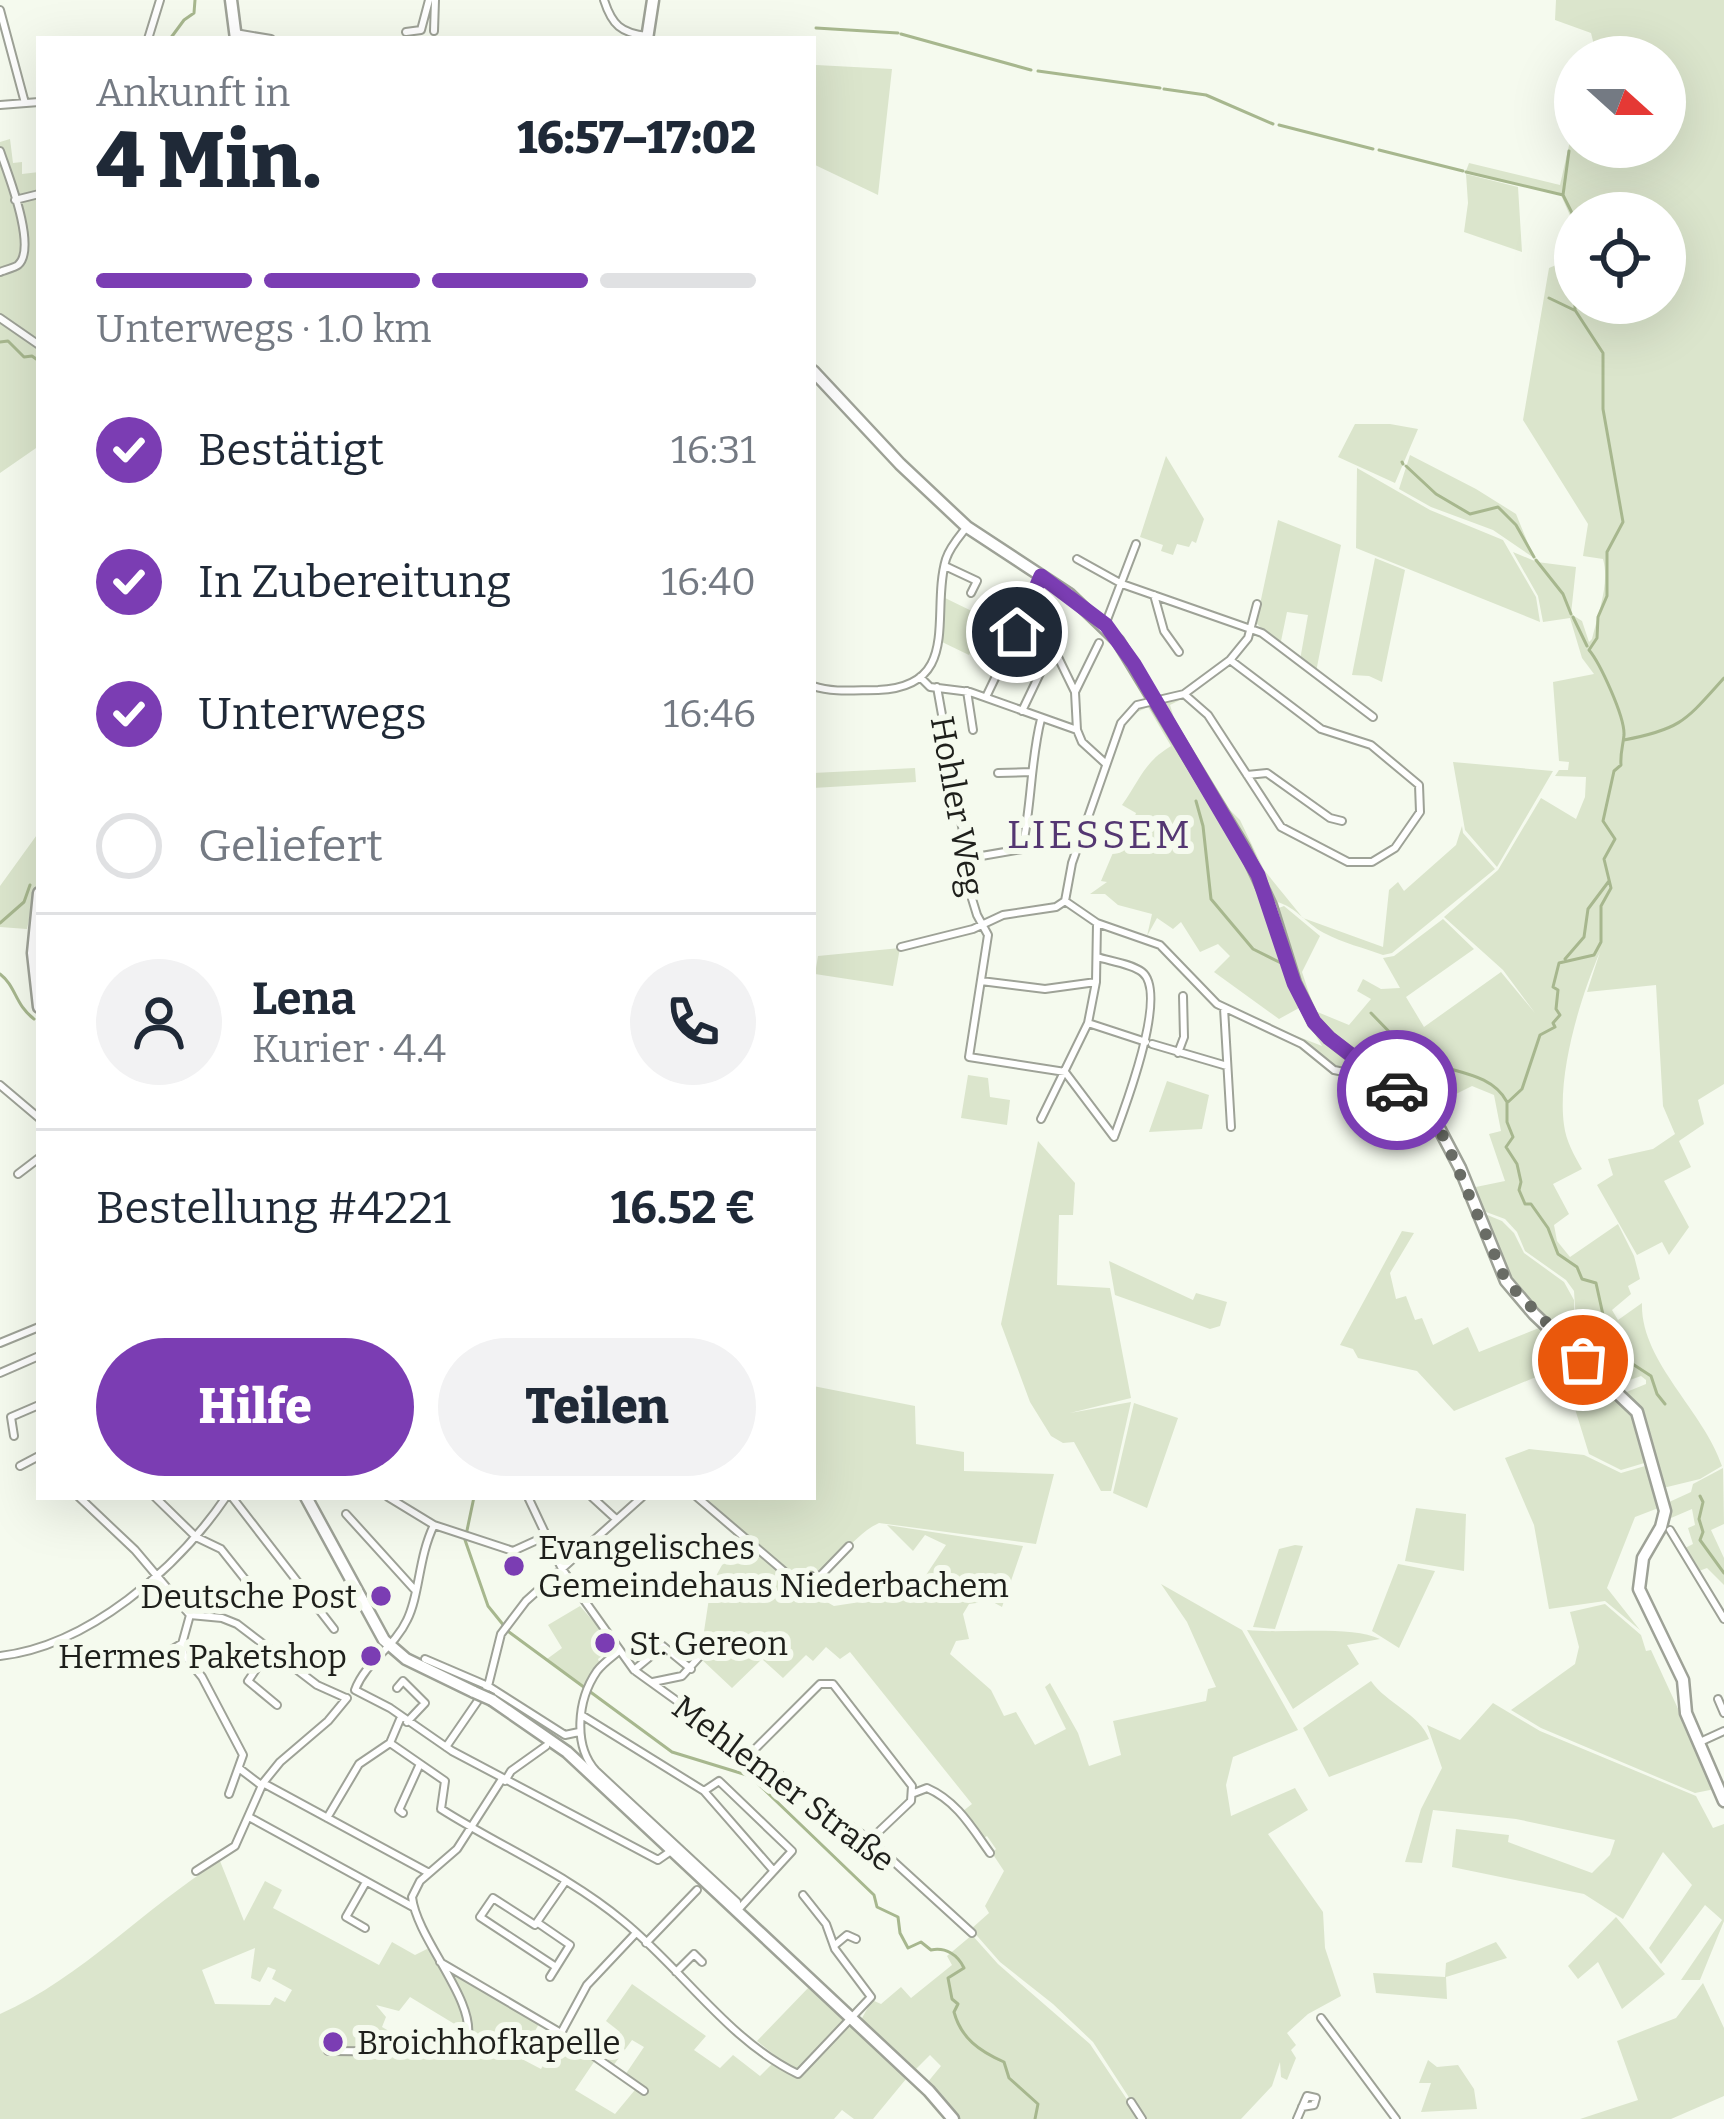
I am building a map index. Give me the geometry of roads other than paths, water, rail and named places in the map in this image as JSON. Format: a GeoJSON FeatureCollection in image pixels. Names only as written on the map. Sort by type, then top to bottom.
{"type":"FeatureCollection","features":[{"type":"Feature","properties":{"kind":"street"},"geometry":{"type":"LineString","coordinates":[[148,36],[160,0]]}},
{"type":"Feature","properties":{"kind":"street"},"geometry":{"type":"LineString","coordinates":[[432,0],[434,31]]}},
{"type":"Feature","properties":{"kind":"street"},"geometry":{"type":"LineString","coordinates":[[406,32],[421,30],[432,0]]}},
{"type":"Feature","properties":{"kind":"street"},"geometry":{"type":"LineString","coordinates":[[604,0],[610,20],[619,29],[644,36]]}},
{"type":"Feature","properties":{"kind":"street"},"geometry":{"type":"LineString","coordinates":[[647,36],[653,0]]}},
{"type":"Feature","properties":{"kind":"street"},"geometry":{"type":"LineString","coordinates":[[232,1],[236,36]]}},
{"type":"Feature","properties":{"kind":"street"},"geometry":{"type":"LineString","coordinates":[[0,10],[25,103]]}},
{"type":"Feature","properties":{"kind":"street"},"geometry":{"type":"LineString","coordinates":[[0,106],[36,102]]}},
{"type":"Feature","properties":{"kind":"street"},"geometry":{"type":"LineString","coordinates":[[0,151],[25,231],[24,257],[18,265],[0,272]]}},
{"type":"Feature","properties":{"kind":"street"},"geometry":{"type":"LineString","coordinates":[[15,200],[36,195]]}},
{"type":"Feature","properties":{"kind":"street"},"geometry":{"type":"LineString","coordinates":[[0,318],[36,343]]}},
{"type":"Feature","properties":{"kind":"street"},"geometry":{"type":"LineString","coordinates":[[816,374],[967,527],[1106,625],[1258,875],[1302,1001],[1329,1038],[1440,1130],[1512,1288],[1637,1412],[1665,1511],[1642,1558],[1638,1583],[1683,1680],[1686,1713],[1724,1801]]}},
{"type":"Feature","properties":{"kind":"street"},"geometry":{"type":"LineString","coordinates":[[816,687],[829,691],[896,689],[920,677],[938,648],[945,566],[952,546],[967,527]]}},
{"type":"Feature","properties":{"kind":"street"},"geometry":{"type":"LineString","coordinates":[[1106,625],[1136,544]]}},
{"type":"Feature","properties":{"kind":"street"},"geometry":{"type":"LineString","coordinates":[[1077,559],[1122,584],[1252,629],[1372,718]]}},
{"type":"Feature","properties":{"kind":"street"},"geometry":{"type":"LineString","coordinates":[[945,566],[977,581],[971,593]]}},
{"type":"Feature","properties":{"kind":"street"},"geometry":{"type":"LineString","coordinates":[[986,697],[1041,576]]}},
{"type":"Feature","properties":{"kind":"street"},"geometry":{"type":"LineString","coordinates":[[1154,595],[1164,631],[1179,652]]}},
{"type":"Feature","properties":{"kind":"street"},"geometry":{"type":"LineString","coordinates":[[1033,599],[1075,692],[1082,742],[1105,764]]}},
{"type":"Feature","properties":{"kind":"street"},"geometry":{"type":"LineString","coordinates":[[902,947],[1065,901],[1072,863],[1120,723],[1137,705],[1184,694],[1229,660],[1252,629],[1257,604]]}},
{"type":"Feature","properties":{"kind":"street"},"geometry":{"type":"LineString","coordinates":[[1075,692],[1099,643]]}},
{"type":"Feature","properties":{"kind":"street"},"geometry":{"type":"LineString","coordinates":[[1022,711],[1053,646]]}},
{"type":"Feature","properties":{"kind":"street"},"geometry":{"type":"LineString","coordinates":[[1184,694],[1208,715],[1285,831],[1348,862],[1372,862],[1389,853],[1416,821],[1422,803],[1419,785],[1371,745],[1324,731],[1229,660]]}},
{"type":"Feature","properties":{"kind":"street"},"geometry":{"type":"LineString","coordinates":[[920,677],[930,687],[967,691],[1077,730]]}},
{"type":"Feature","properties":{"kind":"street","name":"Hohler Weg"},"geometry":{"type":"LineString","coordinates":[[938,687],[965,876],[981,925]]}},
{"type":"Feature","properties":{"kind":"street"},"geometry":{"type":"LineString","coordinates":[[967,691],[973,730]]}},
{"type":"Feature","properties":{"kind":"street"},"geometry":{"type":"LineString","coordinates":[[964,860],[1022,849],[1041,719]]}},
{"type":"Feature","properties":{"kind":"street"},"geometry":{"type":"LineString","coordinates":[[998,773],[1032,772]]}},
{"type":"Feature","properties":{"kind":"street"},"geometry":{"type":"LineString","coordinates":[[1247,775],[1267,772],[1330,818],[1342,821]]}},
{"type":"Feature","properties":{"kind":"street"},"geometry":{"type":"LineString","coordinates":[[1065,901],[1097,923],[1160,945],[1224,1008],[1303,1044],[1342,1074],[1361,1063]]}},
{"type":"Feature","properties":{"kind":"street"},"geometry":{"type":"LineString","coordinates":[[994,919],[970,1057],[1065,1072],[1114,1138],[1149,1043],[1146,976],[1097,957]]}},
{"type":"Feature","properties":{"kind":"street"},"geometry":{"type":"LineString","coordinates":[[36,923],[36,980]]}},
{"type":"Feature","properties":{"kind":"street"},"geometry":{"type":"LineString","coordinates":[[1041,1119],[1088,1023],[1096,982],[1097,923]]}},
{"type":"Feature","properties":{"kind":"street"},"geometry":{"type":"LineString","coordinates":[[981,925],[988,934]]}},
{"type":"Feature","properties":{"kind":"street"},"geometry":{"type":"LineString","coordinates":[[981,981],[1045,989],[1096,982]]}},
{"type":"Feature","properties":{"kind":"street"},"geometry":{"type":"LineString","coordinates":[[1178,1053],[1184,1037],[1183,996]]}},
{"type":"Feature","properties":{"kind":"street"},"geometry":{"type":"LineString","coordinates":[[1224,1008],[1231,1127]]}},
{"type":"Feature","properties":{"kind":"street"},"geometry":{"type":"LineString","coordinates":[[1088,1023],[1227,1066]]}},
{"type":"Feature","properties":{"kind":"street"},"geometry":{"type":"LineString","coordinates":[[0,1084],[36,1115]]}},
{"type":"Feature","properties":{"kind":"street"},"geometry":{"type":"LineString","coordinates":[[17,1174],[36,1160]]}},
{"type":"Feature","properties":{"kind":"street"},"geometry":{"type":"LineString","coordinates":[[0,1343],[36,1328]]}},
{"type":"Feature","properties":{"kind":"street"},"geometry":{"type":"LineString","coordinates":[[0,1372],[36,1357]]}},
{"type":"Feature","properties":{"kind":"street"},"geometry":{"type":"LineString","coordinates":[[14,1436],[11,1418],[36,1406]]}},
{"type":"Feature","properties":{"kind":"street"},"geometry":{"type":"LineString","coordinates":[[20,1466],[36,1458]]}},
{"type":"Feature","properties":{"kind":"street"},"geometry":{"type":"LineString","coordinates":[[82,1500],[158,1575],[190,1615],[237,1624],[317,1685],[346,1698]]}},
{"type":"Feature","properties":{"kind":"street"},"geometry":{"type":"LineString","coordinates":[[158,1500],[196,1537],[221,1549],[248,1583]]}},
{"type":"Feature","properties":{"kind":"street"},"geometry":{"type":"LineString","coordinates":[[0,1657],[31,1653],[64,1640],[158,1575],[196,1537],[223,1500]]}},
{"type":"Feature","properties":{"kind":"street"},"geometry":{"type":"LineString","coordinates":[[226,1500],[334,1629]]}},
{"type":"Feature","properties":{"kind":"street"},"geometry":{"type":"LineString","coordinates":[[308,1500],[366,1612],[390,1647],[492,1700],[567,1752],[953,2119]]}},
{"type":"Feature","properties":{"kind":"street"},"geometry":{"type":"LineString","coordinates":[[393,1500],[434,1525],[513,1551],[546,1536]]}},
{"type":"Feature","properties":{"kind":"street","name":"Mehlemer Straße"},"geometry":{"type":"LineString","coordinates":[[529,1500],[562,1568],[634,1670],[870,1840],[972,1933]]}},
{"type":"Feature","properties":{"kind":"street"},"geometry":{"type":"LineString","coordinates":[[595,1500],[616,1519]]}},
{"type":"Feature","properties":{"kind":"street"},"geometry":{"type":"LineString","coordinates":[[446,1747],[488,1686],[505,1628],[526,1600],[639,1500]]}},
{"type":"Feature","properties":{"kind":"street"},"geometry":{"type":"LineString","coordinates":[[701,1500],[793,1579],[821,1575],[849,1546]]}},
{"type":"Feature","properties":{"kind":"street"},"geometry":{"type":"LineString","coordinates":[[346,1514],[414,1588]]}},
{"type":"Feature","properties":{"kind":"street"},"geometry":{"type":"LineString","coordinates":[[196,1871],[236,1846],[262,1784],[286,1755],[328,1721],[355,1690],[367,1667],[390,1647],[410,1616],[422,1549],[434,1525]]}},
{"type":"Feature","properties":{"kind":"street"},"geometry":{"type":"LineString","coordinates":[[1670,1530],[1724,1619]]}},
{"type":"Feature","properties":{"kind":"street"},"geometry":{"type":"LineString","coordinates":[[190,1615],[182,1644],[186,1658],[202,1677],[241,1749],[240,1769],[229,1794]]}},
{"type":"Feature","properties":{"kind":"street"},"geometry":{"type":"LineString","coordinates":[[634,1670],[666,1646],[668,1636]]}},
{"type":"Feature","properties":{"kind":"street"},"geometry":{"type":"LineString","coordinates":[[159,1657],[182,1644]]}},
{"type":"Feature","properties":{"kind":"street"},"geometry":{"type":"LineString","coordinates":[[666,1646],[691,1669]]}},
{"type":"Feature","properties":{"kind":"street"},"geometry":{"type":"LineString","coordinates":[[270,1649],[248,1681],[277,1705]]}},
{"type":"Feature","properties":{"kind":"street"},"geometry":{"type":"LineString","coordinates":[[620,1651],[597,1671],[588,1692],[579,1732],[585,1759],[737,1902],[736,1911]]}},
{"type":"Feature","properties":{"kind":"street"},"geometry":{"type":"LineString","coordinates":[[649,1683],[682,1676],[700,1655]]}},
{"type":"Feature","properties":{"kind":"street"},"geometry":{"type":"LineString","coordinates":[[425,1659],[488,1686],[565,1735],[579,1732]]}},
{"type":"Feature","properties":{"kind":"street"},"geometry":{"type":"LineString","coordinates":[[752,1752],[820,1684],[829,1681],[902,1770],[914,1793]]}},
{"type":"Feature","properties":{"kind":"street"},"geometry":{"type":"LineString","coordinates":[[327,1818],[359,1764],[390,1743],[404,1719],[425,1703],[404,1682],[397,1688]]}},
{"type":"Feature","properties":{"kind":"street"},"geometry":{"type":"LineString","coordinates":[[355,1690],[504,1780],[658,1860],[672,1850]]}},
{"type":"Feature","properties":{"kind":"street"},"geometry":{"type":"LineString","coordinates":[[1718,1700],[1724,1713]]}},
{"type":"Feature","properties":{"kind":"street"},"geometry":{"type":"LineString","coordinates":[[583,1716],[704,1790],[773,1870]]}},
{"type":"Feature","properties":{"kind":"street"},"geometry":{"type":"LineString","coordinates":[[1699,1742],[1724,1731]]}},
{"type":"Feature","properties":{"kind":"street"},"geometry":{"type":"LineString","coordinates":[[390,1743],[447,1784],[441,1809],[565,1882],[636,1933],[746,2038],[798,2074],[856,2022],[868,2003],[869,1990],[802,1895]]}},
{"type":"Feature","properties":{"kind":"street"},"geometry":{"type":"LineString","coordinates":[[328,2051],[450,2052],[467,2040],[470,2024],[412,1906],[412,1892],[457,1849],[512,1771],[546,1746]]}},
{"type":"Feature","properties":{"kind":"street"},"geometry":{"type":"LineString","coordinates":[[403,1814],[400,1804],[419,1766]]}},
{"type":"Feature","properties":{"kind":"street"},"geometry":{"type":"LineString","coordinates":[[240,1769],[429,1873]]}},
{"type":"Feature","properties":{"kind":"street"},"geometry":{"type":"LineString","coordinates":[[704,1790],[719,1781],[792,1851],[736,1911]]}},
{"type":"Feature","properties":{"kind":"street"},"geometry":{"type":"LineString","coordinates":[[870,1840],[914,1793],[927,1788],[961,1812],[990,1853]]}},
{"type":"Feature","properties":{"kind":"street"},"geometry":{"type":"LineString","coordinates":[[249,1817],[412,1906]]}},
{"type":"Feature","properties":{"kind":"street"},"geometry":{"type":"LineString","coordinates":[[346,1917],[367,1882]]}},
{"type":"Feature","properties":{"kind":"street"},"geometry":{"type":"LineString","coordinates":[[537,1924],[565,1882]]}},
{"type":"Feature","properties":{"kind":"street"},"geometry":{"type":"LineString","coordinates":[[646,1943],[697,1890]]}},
{"type":"Feature","properties":{"kind":"street"},"geometry":{"type":"LineString","coordinates":[[550,1977],[570,1945],[493,1898],[480,1917],[556,1966]]}},
{"type":"Feature","properties":{"kind":"street"},"geometry":{"type":"LineString","coordinates":[[337,1912],[365,1928]]}},
{"type":"Feature","properties":{"kind":"street"},"geometry":{"type":"LineString","coordinates":[[561,2032],[587,1985],[636,1933]]}},
{"type":"Feature","properties":{"kind":"street"},"geometry":{"type":"LineString","coordinates":[[834,1946],[847,1935],[856,1939]]}},
{"type":"Feature","properties":{"kind":"street"},"geometry":{"type":"LineString","coordinates":[[676,1972],[694,1954],[702,1962]]}},
{"type":"Feature","properties":{"kind":"street"},"geometry":{"type":"LineString","coordinates":[[437,1960],[561,2032],[644,2091]]}},
{"type":"Feature","properties":{"kind":"street"},"geometry":{"type":"LineString","coordinates":[[1321,2018],[1396,2119]]}},
{"type":"Feature","properties":{"kind":"street"},"geometry":{"type":"LineString","coordinates":[[1131,2102],[1142,2119]]}},
{"type":"Feature","properties":{"kind":"street"},"geometry":{"type":"LineString","coordinates":[[1297,2119],[1302,2108]]}},
{"type":"Feature","properties":{"kind":"waterway"},"geometry":{"type":"LineString","coordinates":[[172,36],[194,13],[195,0]]}},
{"type":"Feature","properties":{"kind":"waterway"},"geometry":{"type":"LineString","coordinates":[[816,28],[898,33]]}},
{"type":"Feature","properties":{"kind":"waterway"},"geometry":{"type":"LineString","coordinates":[[901,34],[1031,70]]}},
{"type":"Feature","properties":{"kind":"waterway"},"geometry":{"type":"LineString","coordinates":[[1038,71],[1160,88]]}},
{"type":"Feature","properties":{"kind":"waterway"},"geometry":{"type":"LineString","coordinates":[[1164,89],[1206,95],[1273,124]]}},
{"type":"Feature","properties":{"kind":"waterway"},"geometry":{"type":"LineString","coordinates":[[1279,125],[1373,149]]}},
{"type":"Feature","properties":{"kind":"waterway"},"geometry":{"type":"LineString","coordinates":[[1379,150],[1463,171]]}},
{"type":"Feature","properties":{"kind":"waterway"},"geometry":{"type":"LineString","coordinates":[[1563,192],[1567,168]]}},
{"type":"Feature","properties":{"kind":"waterway"},"geometry":{"type":"LineString","coordinates":[[1466,172],[1554,193]]}},
{"type":"Feature","properties":{"kind":"waterway"},"geometry":{"type":"LineString","coordinates":[[1549,298],[1554,300]]}},
{"type":"Feature","properties":{"kind":"waterway"},"geometry":{"type":"LineString","coordinates":[[1584,324],[1603,353],[1603,409],[1623,522],[1607,552],[1607,596],[1598,617],[1597,638],[1589,650],[1611,691],[1624,735],[1621,765],[1614,771],[1603,821],[1615,839],[1604,859],[1611,888],[1601,906],[1601,942],[1594,955],[1559,963],[1553,987],[1558,990],[1560,1015],[1555,1027],[1540,1035],[1522,1089],[1507,1103],[1513,1137],[1506,1147],[1517,1164],[1525,1204],[1531,1204],[1548,1228],[1558,1254],[1577,1267],[1582,1279],[1596,1283],[1609,1342],[1622,1347],[1628,1361],[1651,1376],[1665,1404]]}},
{"type":"Feature","properties":{"kind":"waterway"},"geometry":{"type":"LineString","coordinates":[[0,342],[8,341],[24,357],[36,359]]}},
{"type":"Feature","properties":{"kind":"waterway"},"geometry":{"type":"LineString","coordinates":[[1406,466],[1436,494],[1470,514],[1498,507],[1516,525],[1534,557]]}},
{"type":"Feature","properties":{"kind":"waterway"},"geometry":{"type":"LineString","coordinates":[[1536,560],[1563,594],[1571,614]]}},
{"type":"Feature","properties":{"kind":"waterway"},"geometry":{"type":"LineString","coordinates":[[1573,617],[1587,646]]}},
{"type":"Feature","properties":{"kind":"waterway"},"geometry":{"type":"LineString","coordinates":[[1624,740],[1682,721],[1724,678]]}},
{"type":"Feature","properties":{"kind":"waterway"},"geometry":{"type":"LineString","coordinates":[[1196,801],[1211,899],[1253,949],[1281,963]]}},
{"type":"Feature","properties":{"kind":"waterway"},"geometry":{"type":"LineString","coordinates":[[1565,959],[1584,937],[1588,909],[1609,881]]}},
{"type":"Feature","properties":{"kind":"waterway"},"geometry":{"type":"LineString","coordinates":[[0,923],[24,902],[30,885]]}},
{"type":"Feature","properties":{"kind":"waterway"},"geometry":{"type":"LineString","coordinates":[[0,974],[34,1019]]}},
{"type":"Feature","properties":{"kind":"waterway"},"geometry":{"type":"LineString","coordinates":[[1371,1013],[1401,1044]]}},
{"type":"Feature","properties":{"kind":"waterway"},"geometry":{"type":"LineString","coordinates":[[1403,1046],[1428,1062],[1486,1081],[1507,1102]]}},
{"type":"Feature","properties":{"kind":"waterway"},"geometry":{"type":"LineString","coordinates":[[1700,1496],[1700,1540],[1724,1573]]}},
{"type":"Feature","properties":{"kind":"waterway"},"geometry":{"type":"LineString","coordinates":[[473,1500],[465,1540],[488,1606],[509,1632],[672,1752],[750,1776],[874,1895],[877,1907],[898,1917],[908,1948],[921,1942],[955,1956],[964,1968],[948,1978],[952,1999],[958,2004],[957,2021],[972,2043],[1004,2062],[1009,2078],[1038,2104],[1035,2119]]}},
{"type":"Feature","properties":{"kind":"place","name":"Evangelisches Gemeindehaus Niederbachem"},"geometry":{"type":"Point","coordinates":[514,1566]}},
{"type":"Feature","properties":{"kind":"place","name":"Deutsche Post"},"geometry":{"type":"Point","coordinates":[381,1596]}},
{"type":"Feature","properties":{"kind":"place","name":"St. Gereon"},"geometry":{"type":"Point","coordinates":[605,1643]}},
{"type":"Feature","properties":{"kind":"place","name":"Hermes Paketshop"},"geometry":{"type":"Point","coordinates":[371,1656]}},
{"type":"Feature","properties":{"kind":"place","name":"Broichhofkapelle"},"geometry":{"type":"Point","coordinates":[333,2042]}},
{"type":"Feature","properties":{"kind":"district","name":"LIESSEM"},"geometry":{"type":"Point","coordinates":[1100,834]}}]}
